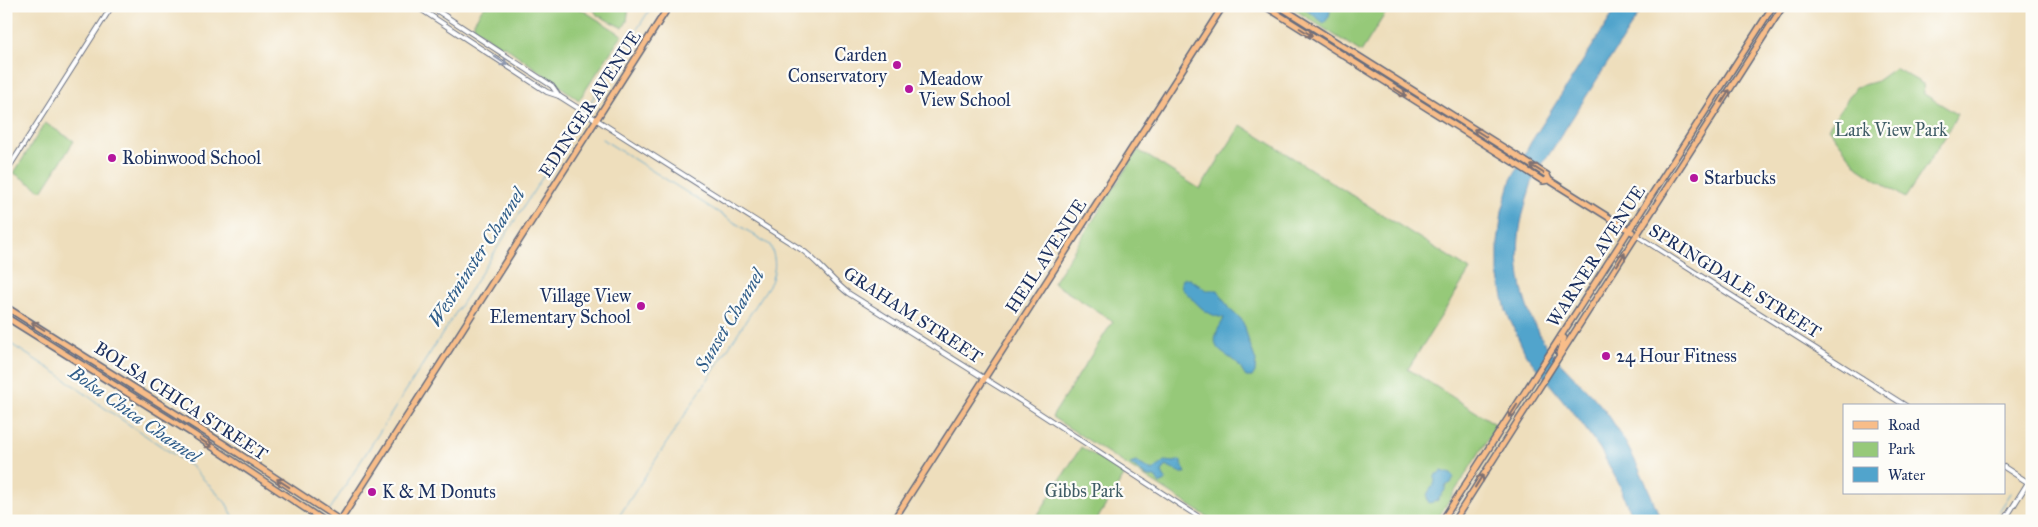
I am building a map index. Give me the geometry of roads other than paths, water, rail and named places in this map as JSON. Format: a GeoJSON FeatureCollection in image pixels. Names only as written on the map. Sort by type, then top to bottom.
{"type":"FeatureCollection","features":[{"type":"Feature","properties":{"kind":"main road","name":"EDINGER AVENUE"},"geometry":{"type":"LineString","coordinates":[[340,521],[669,6]]}},
{"type":"Feature","properties":{"kind":"main road","name":"HEIL AVENUE"},"geometry":{"type":"LineString","coordinates":[[893,521],[1223,6]]}},
{"type":"Feature","properties":{"kind":"main road","name":"SPRINGDALE STREET"},"geometry":{"type":"LineString","coordinates":[[1265,6],[1543,181],[1549,180]]}},
{"type":"Feature","properties":{"kind":"main road","name":"SPRINGDALE STREET"},"geometry":{"type":"LineString","coordinates":[[1279,6],[1547,175],[1549,180],[1636,235]]}},
{"type":"Feature","properties":{"kind":"main road","name":"WARNER AVENUE"},"geometry":{"type":"LineString","coordinates":[[1442,521],[1773,6]]}},
{"type":"Feature","properties":{"kind":"main road","name":"WARNER AVENUE"},"geometry":{"type":"LineString","coordinates":[[1454,521],[1783,6]]}},
{"type":"Feature","properties":{"kind":"main road"},"geometry":{"type":"LineString","coordinates":[[1664,192],[1661,188],[1672,171],[1674,162]]}},
{"type":"Feature","properties":{"kind":"main road","name":"BOLSA CHICA STREET"},"geometry":{"type":"LineString","coordinates":[[6,306],[224,444],[340,521]]}},
{"type":"Feature","properties":{"kind":"main road"},"geometry":{"type":"LineString","coordinates":[[1576,314],[1582,319]]}},
{"type":"Feature","properties":{"kind":"main road","name":"BOLSA CHICA STREET"},"geometry":{"type":"LineString","coordinates":[[6,317],[193,434],[322,519]]}},
{"type":"Feature","properties":{"kind":"main road"},"geometry":{"type":"LineString","coordinates":[[1558,358],[1559,349],[1564,342],[1564,338],[1561,336]]}},
{"type":"Feature","properties":{"kind":"street"},"geometry":{"type":"LineString","coordinates":[[6,172],[112,6]]}},
{"type":"Feature","properties":{"kind":"street","name":"GRAHAM STREET"},"geometry":{"type":"LineString","coordinates":[[416,6],[547,92],[559,96],[590,115],[802,250],[848,293],[1206,521]]}},
{"type":"Feature","properties":{"kind":"street","name":"GRAHAM STREET"},"geometry":{"type":"LineString","coordinates":[[430,6],[552,86],[559,96]]}},
{"type":"Feature","properties":{"kind":"street","name":"SPRINGDALE STREET"},"geometry":{"type":"LineString","coordinates":[[1636,235],[1903,404]]}},
{"type":"Feature","properties":{"kind":"street"},"geometry":{"type":"LineString","coordinates":[[2006,468],[2030,484]]}},
{"type":"Feature","properties":{"kind":"street"},"geometry":{"type":"LineString","coordinates":[[2004,521],[2030,484],[2032,476]]}},
{"type":"Feature","properties":{"kind":"water"},"geometry":{"type":"Polygon","coordinates":[[[1301,6],[1331,6],[1329,17],[1324,23],[1301,6]]]}},
{"type":"Feature","properties":{"kind":"water"},"geometry":{"type":"Polygon","coordinates":[[[1618,6],[1644,6],[1536,173],[1521,224],[1518,260],[1524,296],[1537,330],[1553,354],[1596,399],[1611,419],[1639,469],[1661,521],[1633,521],[1620,486],[1600,449],[1526,355],[1506,311],[1498,273],[1498,243],[1502,211],[1511,180],[1531,142],[1618,6]]]}},
{"type":"Feature","properties":{"kind":"water"},"geometry":{"type":"Polygon","coordinates":[[[1183,278],[1190,279],[1206,290],[1218,290],[1229,309],[1241,319],[1256,361],[1255,372],[1252,377],[1246,377],[1236,363],[1220,351],[1215,340],[1217,331],[1224,318],[1205,311],[1182,289],[1181,282],[1183,278]]]}},
{"type":"Feature","properties":{"kind":"water"},"geometry":{"type":"Polygon","coordinates":[[[1180,460],[1186,473],[1181,473],[1165,466],[1162,473],[1166,480],[1160,484],[1155,477],[1148,477],[1130,464],[1136,462],[1153,471],[1164,461],[1174,462],[1180,460]]]}},
{"type":"Feature","properties":{"kind":"water"},"geometry":{"type":"Polygon","coordinates":[[[1442,471],[1451,474],[1454,478],[1451,483],[1445,486],[1445,490],[1437,501],[1429,503],[1427,495],[1434,483],[1435,475],[1442,471]]]}},
{"type":"Feature","properties":{"kind":"waterway","name":"Westminster Channel"},"geometry":{"type":"LineString","coordinates":[[329,511],[652,6]]}},
{"type":"Feature","properties":{"kind":"waterway","name":"Sunset Channel"},"geometry":{"type":"LineString","coordinates":[[602,139],[770,245],[775,264],[771,282],[616,521]]}},
{"type":"Feature","properties":{"kind":"waterway","name":"Bolsa Chica Channel"},"geometry":{"type":"LineString","coordinates":[[6,341],[58,374],[191,466],[226,503],[236,521]]}},
{"type":"Feature","properties":{"kind":"waterway"},"geometry":{"type":"LineString","coordinates":[[1993,521],[2011,493]]}},
{"type":"Feature","properties":{"kind":"place","name":"Carden Conservatory"},"geometry":{"type":"Point","coordinates":[897,65]}},
{"type":"Feature","properties":{"kind":"place","name":"Meadow View School"},"geometry":{"type":"Point","coordinates":[909,89]}},
{"type":"Feature","properties":{"kind":"place","name":"Robinwood School"},"geometry":{"type":"Point","coordinates":[112,158]}},
{"type":"Feature","properties":{"kind":"place","name":"Starbucks"},"geometry":{"type":"Point","coordinates":[1694,178]}},
{"type":"Feature","properties":{"kind":"place","name":"Village View Elementary School"},"geometry":{"type":"Point","coordinates":[641,306]}},
{"type":"Feature","properties":{"kind":"place","name":"24 Hour Fitness"},"geometry":{"type":"Point","coordinates":[1606,356]}},
{"type":"Feature","properties":{"kind":"place","name":"K & M Donuts"},"geometry":{"type":"Point","coordinates":[372,492]}},
{"type":"Feature","properties":{"kind":"park label","name":"Lark View Park"},"geometry":{"type":"Point","coordinates":[1891,130]}},
{"type":"Feature","properties":{"kind":"park label","name":"Gibbs Park"},"geometry":{"type":"Point","coordinates":[1084,491]}}]}
